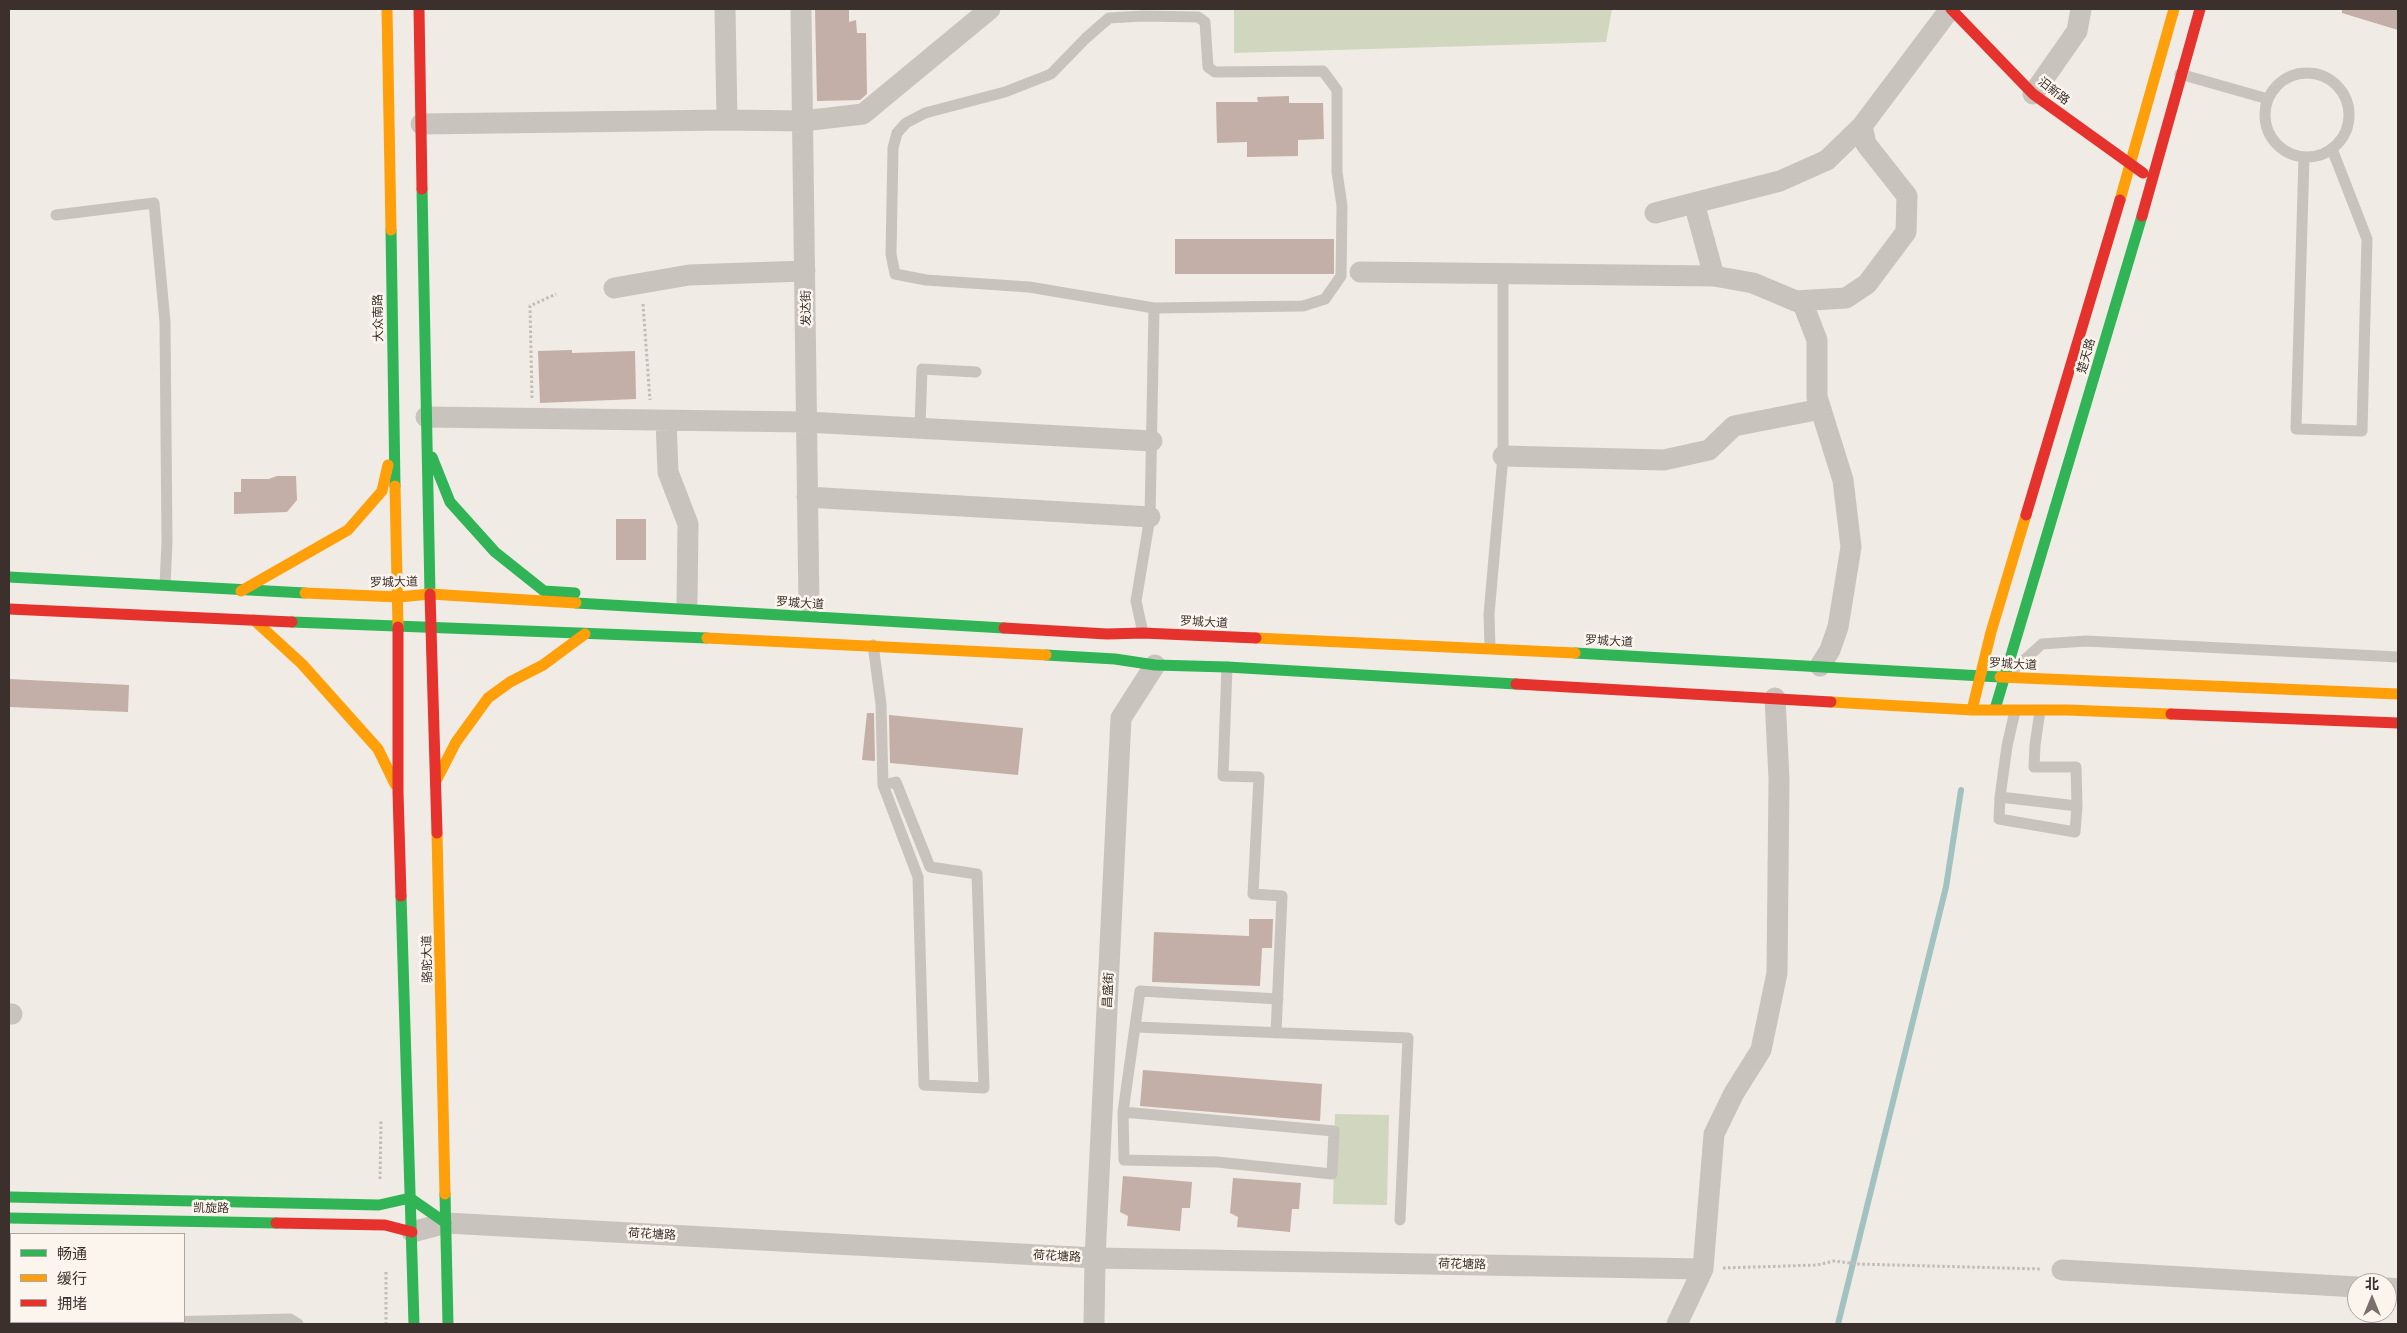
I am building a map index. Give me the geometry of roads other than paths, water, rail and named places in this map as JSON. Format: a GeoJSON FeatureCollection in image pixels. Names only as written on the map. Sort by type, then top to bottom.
{"type":"FeatureCollection","features":[{"type":"Feature","properties":{"kind":"main road","name":"大众南路"},"geometry":{"type":"LineString","coordinates":[[387,9],[394,442],[399,597],[398,627]]}},
{"type":"Feature","properties":{"kind":"main road"},"geometry":{"type":"LineString","coordinates":[[418,9],[430,594]]}},
{"type":"Feature","properties":{"kind":"main road","name":"汨新路"},"geometry":{"type":"LineString","coordinates":[[1950,9],[2130,165],[2153,180]]}},
{"type":"Feature","properties":{"kind":"main road","name":"楚天路"},"geometry":{"type":"LineString","coordinates":[[1995,709],[2153,180],[2145,143],[2158,68],[2174,9]]}},
{"type":"Feature","properties":{"kind":"main road","name":"楚天路"},"geometry":{"type":"LineString","coordinates":[[1972,710],[1993,622],[2130,165],[2145,143],[2182,75],[2200,9]]}},
{"type":"Feature","properties":{"kind":"main road"},"geometry":{"type":"LineString","coordinates":[[242,591],[348,530],[382,491],[394,442]]}},
{"type":"Feature","properties":{"kind":"main road"},"geometry":{"type":"LineString","coordinates":[[426,444],[450,502],[495,552],[544,591],[687,602],[809,607],[846,620]]}},
{"type":"Feature","properties":{"kind":"main road","name":"罗城大道"},"geometry":{"type":"LineString","coordinates":[[9,577],[242,591],[399,597],[430,594],[1107,634],[1142,633],[1490,648],[2004,678],[2229,685],[2398,694]]}},
{"type":"Feature","properties":{"kind":"main road","name":"骆驼大道"},"geometry":{"type":"LineString","coordinates":[[430,594],[448,1324]]}},
{"type":"Feature","properties":{"kind":"main road"},"geometry":{"type":"LineString","coordinates":[[9,609],[398,627],[431,626],[873,645],[1115,659],[1155,665],[1227,667],[1972,710],[1995,709],[2398,723]]}},
{"type":"Feature","properties":{"kind":"main road"},"geometry":{"type":"LineString","coordinates":[[254,620],[302,664],[378,749],[398,792]]}},
{"type":"Feature","properties":{"kind":"main road","name":"骆驼大道"},"geometry":{"type":"LineString","coordinates":[[398,627],[398,792],[414,1324]]}},
{"type":"Feature","properties":{"kind":"main road"},"geometry":{"type":"LineString","coordinates":[[436,780],[456,742],[488,698],[510,682],[543,665],[585,634]]}},
{"type":"Feature","properties":{"kind":"main road"},"geometry":{"type":"LineString","coordinates":[[9,1197],[379,1205],[410,1198],[446,1223]]}},
{"type":"Feature","properties":{"kind":"main road","name":"凯旋路"},"geometry":{"type":"LineString","coordinates":[[9,1218],[385,1225],[412,1232]]}},
{"type":"Feature","properties":{"kind":"street"},"geometry":{"type":"LineString","coordinates":[[725,9],[727,120]]}},
{"type":"Feature","properties":{"kind":"street","name":"发达街"},"geometry":{"type":"LineString","coordinates":[[801,9],[809,607]]}},
{"type":"Feature","properties":{"kind":"street"},"geometry":{"type":"LineString","coordinates":[[421,124],[727,120],[803,121],[864,114],[990,9]]}},
{"type":"Feature","properties":{"kind":"street"},"geometry":{"type":"LineString","coordinates":[[1655,213],[1780,181],[1827,160],[1862,126],[1950,9]]}},
{"type":"Feature","properties":{"kind":"street"},"geometry":{"type":"LineString","coordinates":[[2039,85],[2076,31],[2081,9]]}},
{"type":"Feature","properties":{"kind":"street"},"geometry":{"type":"LineString","coordinates":[[1795,301],[1846,298],[1867,284],[1906,232],[1906,196],[1866,144],[1862,126]]}},
{"type":"Feature","properties":{"kind":"street"},"geometry":{"type":"LineString","coordinates":[[1694,203],[1714,276]]}},
{"type":"Feature","properties":{"kind":"street"},"geometry":{"type":"LineString","coordinates":[[614,288],[689,275],[805,271]]}},
{"type":"Feature","properties":{"kind":"street"},"geometry":{"type":"LineString","coordinates":[[1360,272],[1714,276],[1753,283],[1803,304],[1817,340],[1817,397],[1843,480],[1851,547],[1838,627],[1830,650],[1820,666]]}},
{"type":"Feature","properties":{"kind":"street"},"geometry":{"type":"LineString","coordinates":[[1503,456],[1664,460],[1709,450],[1734,426],[1820,409]]}},
{"type":"Feature","properties":{"kind":"street"},"geometry":{"type":"LineString","coordinates":[[426,417],[807,422],[920,426],[1152,440]]}},
{"type":"Feature","properties":{"kind":"street"},"geometry":{"type":"LineString","coordinates":[[658,421],[668,472],[688,524],[687,602]]}},
{"type":"Feature","properties":{"kind":"street"},"geometry":{"type":"LineString","coordinates":[[807,498],[1150,518]]}},
{"type":"Feature","properties":{"kind":"street","name":"昌盛街"},"geometry":{"type":"LineString","coordinates":[[1094,1324],[1095,1258],[1121,718],[1155,665]]}},
{"type":"Feature","properties":{"kind":"street"},"geometry":{"type":"LineString","coordinates":[[1677,1324],[1703,1269],[1714,1134],[1734,1093],[1761,1050],[1777,973],[1779,779],[1775,698]]}},
{"type":"Feature","properties":{"kind":"street","name":"荷花塘路"},"geometry":{"type":"LineString","coordinates":[[412,1232],[446,1223],[1095,1258],[1703,1269]]}},
{"type":"Feature","properties":{"kind":"street"},"geometry":{"type":"LineString","coordinates":[[2062,1270],[2347,1286]]}},
{"type":"Feature","properties":{"kind":"lane"},"geometry":{"type":"LineString","coordinates":[[1144,16],[1198,17],[1205,22],[1208,67],[1215,72],[1324,72],[1337,90],[1337,172],[1342,206],[1341,276],[1325,299],[1303,306],[1154,308],[1029,287],[926,280],[895,274],[891,254],[893,148],[897,133],[906,123],[924,113],[1005,92],[1051,74],[1109,18],[1144,16]]}},
{"type":"Feature","properties":{"kind":"lane"},"geometry":{"type":"LineString","coordinates":[[2158,68],[2268,99]]}},
{"type":"Feature","properties":{"kind":"lane"},"geometry":{"type":"LineString","coordinates":[[2310,73],[2325,77],[2337,85],[2345,97],[2349,111],[2348,126],[2342,139],[2332,150],[2318,156],[2304,158],[2291,155],[2279,147],[2271,138],[2264,112],[2268,99],[2275,87],[2285,79],[2297,74],[2310,73]]}},
{"type":"Feature","properties":{"kind":"lane"},"geometry":{"type":"LineString","coordinates":[[2304,158],[2296,429],[2362,431],[2367,239],[2332,150]]}},
{"type":"Feature","properties":{"kind":"lane"},"geometry":{"type":"LineString","coordinates":[[56,215],[154,203],[165,322],[167,532],[165,585]]}},
{"type":"Feature","properties":{"kind":"lane"},"geometry":{"type":"LineString","coordinates":[[1490,648],[1489,614],[1503,456],[1503,274]]}},
{"type":"Feature","properties":{"kind":"lane"},"geometry":{"type":"LineString","coordinates":[[1142,633],[1136,600],[1150,518],[1154,308]]}},
{"type":"Feature","properties":{"kind":"lane"},"geometry":{"type":"LineString","coordinates":[[920,426],[922,369],[976,372]]}},
{"type":"Feature","properties":{"kind":"lane"},"geometry":{"type":"LineString","coordinates":[[2004,678],[2042,644],[2086,641],[2398,657]]}},
{"type":"Feature","properties":{"kind":"lane"},"geometry":{"type":"LineString","coordinates":[[873,645],[881,704],[883,785],[918,877],[924,1085],[984,1088],[977,874],[930,866],[896,782],[883,785]]}},
{"type":"Feature","properties":{"kind":"lane"},"geometry":{"type":"LineString","coordinates":[[1227,667],[1223,776],[1259,777],[1253,894],[1282,896],[1276,1033]]}},
{"type":"Feature","properties":{"kind":"lane"},"geometry":{"type":"LineString","coordinates":[[2015,711],[2007,746],[1999,819],[2075,832],[2077,806],[2076,767],[2034,767],[2040,711]]}},
{"type":"Feature","properties":{"kind":"lane"},"geometry":{"type":"LineString","coordinates":[[2000,797],[2077,806]]}},
{"type":"Feature","properties":{"kind":"lane"},"geometry":{"type":"LineString","coordinates":[[1123,1112],[1334,1131],[1332,1174],[1217,1162],[1124,1160],[1123,1112],[1140,991],[1278,999]]}},
{"type":"Feature","properties":{"kind":"lane"},"geometry":{"type":"LineString","coordinates":[[1136,1026],[1408,1038],[1400,1220]]}},
{"type":"Feature","properties":{"kind":"lane"},"geometry":{"type":"LineString","coordinates":[[185,1322],[290,1319],[298,1324]]}},
{"type":"Feature","properties":{"kind":"lane"},"geometry":{"type":"LineString","coordinates":[[81,1324],[152,1323]]}},
{"type":"Feature","properties":{"kind":"waterway"},"geometry":{"type":"LineString","coordinates":[[1838,1324],[1946,887],[1961,790]]}}]}
